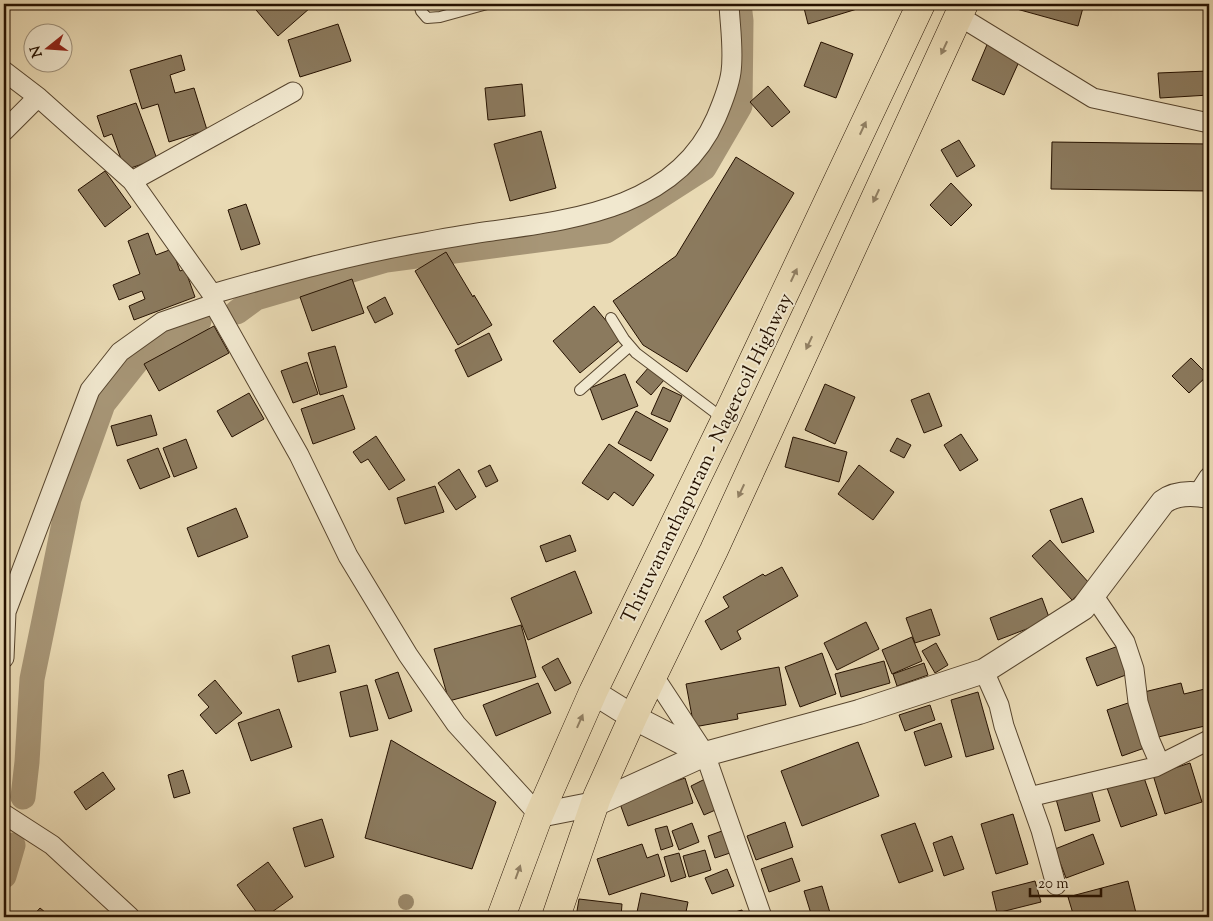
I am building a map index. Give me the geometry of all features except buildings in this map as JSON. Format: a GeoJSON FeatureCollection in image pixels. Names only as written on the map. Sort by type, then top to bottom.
{"type":"FeatureCollection","features":[{"type":"Feature","properties":{"kind":"main road","name":"Thiruvananthapuram - Nagercoil Highway"},"geometry":{"type":"LineString","coordinates":[[501,917],[539,815],[593,692],[725,420],[921,4]]}},
{"type":"Feature","properties":{"kind":"main road","name":"Thiruvananthapuram - Nagercoil Highway"},"geometry":{"type":"LineString","coordinates":[[556,917],[595,804],[633,717],[718,540],[961,10]]}},
{"type":"Feature","properties":{"kind":"street"},"geometry":{"type":"LineString","coordinates":[[4,658],[6,612],[90,390],[120,352],[162,322],[213,299],[348,257],[434,240],[573,218],[606,210],[634,200],[682,168],[708,137],[721,106],[731,72],[729,4]]}},
{"type":"Feature","properties":{"kind":"street"},"geometry":{"type":"LineString","coordinates":[[961,10],[1093,98],[1209,123]]}},
{"type":"Feature","properties":{"kind":"street"},"geometry":{"type":"LineString","coordinates":[[4,71],[38,97],[132,181],[213,299],[299,455],[348,556],[408,655],[456,724],[539,815],[595,804],[705,754],[859,712],[984,671],[1083,608],[1163,502],[1171,496],[1205,489]]}},
{"type":"Feature","properties":{"kind":"street"},"geometry":{"type":"LineString","coordinates":[[132,181],[293,92]]}},
{"type":"Feature","properties":{"kind":"street"},"geometry":{"type":"LineString","coordinates":[[4,131],[38,97]]}},
{"type":"Feature","properties":{"kind":"street"},"geometry":{"type":"LineString","coordinates":[[1093,595],[1125,642],[1134,669],[1138,702],[1150,741],[1160,764]]}},
{"type":"Feature","properties":{"kind":"street"},"geometry":{"type":"LineString","coordinates":[[984,671],[999,705],[1004,726],[1041,830],[1056,885]]}},
{"type":"Feature","properties":{"kind":"street"},"geometry":{"type":"LineString","coordinates":[[653,675],[705,754],[762,917]]}},
{"type":"Feature","properties":{"kind":"street"},"geometry":{"type":"LineString","coordinates":[[593,692],[633,717],[705,754]]}},
{"type":"Feature","properties":{"kind":"street"},"geometry":{"type":"LineString","coordinates":[[1029,797],[1155,767],[1209,740]]}},
{"type":"Feature","properties":{"kind":"street"},"geometry":{"type":"LineString","coordinates":[[4,814],[52,845],[130,917]]}},
{"type":"Feature","properties":{"kind":"lane"},"geometry":{"type":"LineString","coordinates":[[419,4],[421,11],[427,18],[440,17],[487,4]]}},
{"type":"Feature","properties":{"kind":"lane"},"geometry":{"type":"LineString","coordinates":[[611,318],[636,353],[725,420]]}},
{"type":"Feature","properties":{"kind":"lane"},"geometry":{"type":"LineString","coordinates":[[580,390],[630,346]]}},
{"type":"Feature","properties":{"kind":"waterway"},"geometry":{"type":"LineString","coordinates":[[237,312],[256,298],[386,260],[606,231],[704,168],[740,106],[741,21],[739,4]]}},
{"type":"Feature","properties":{"kind":"waterway"},"geometry":{"type":"LineString","coordinates":[[23,797],[32,679],[69,499],[103,404],[141,356],[199,321]]}},
{"type":"Feature","properties":{"kind":"waterway"},"geometry":{"type":"LineString","coordinates":[[4,876],[13,845]]}}]}
